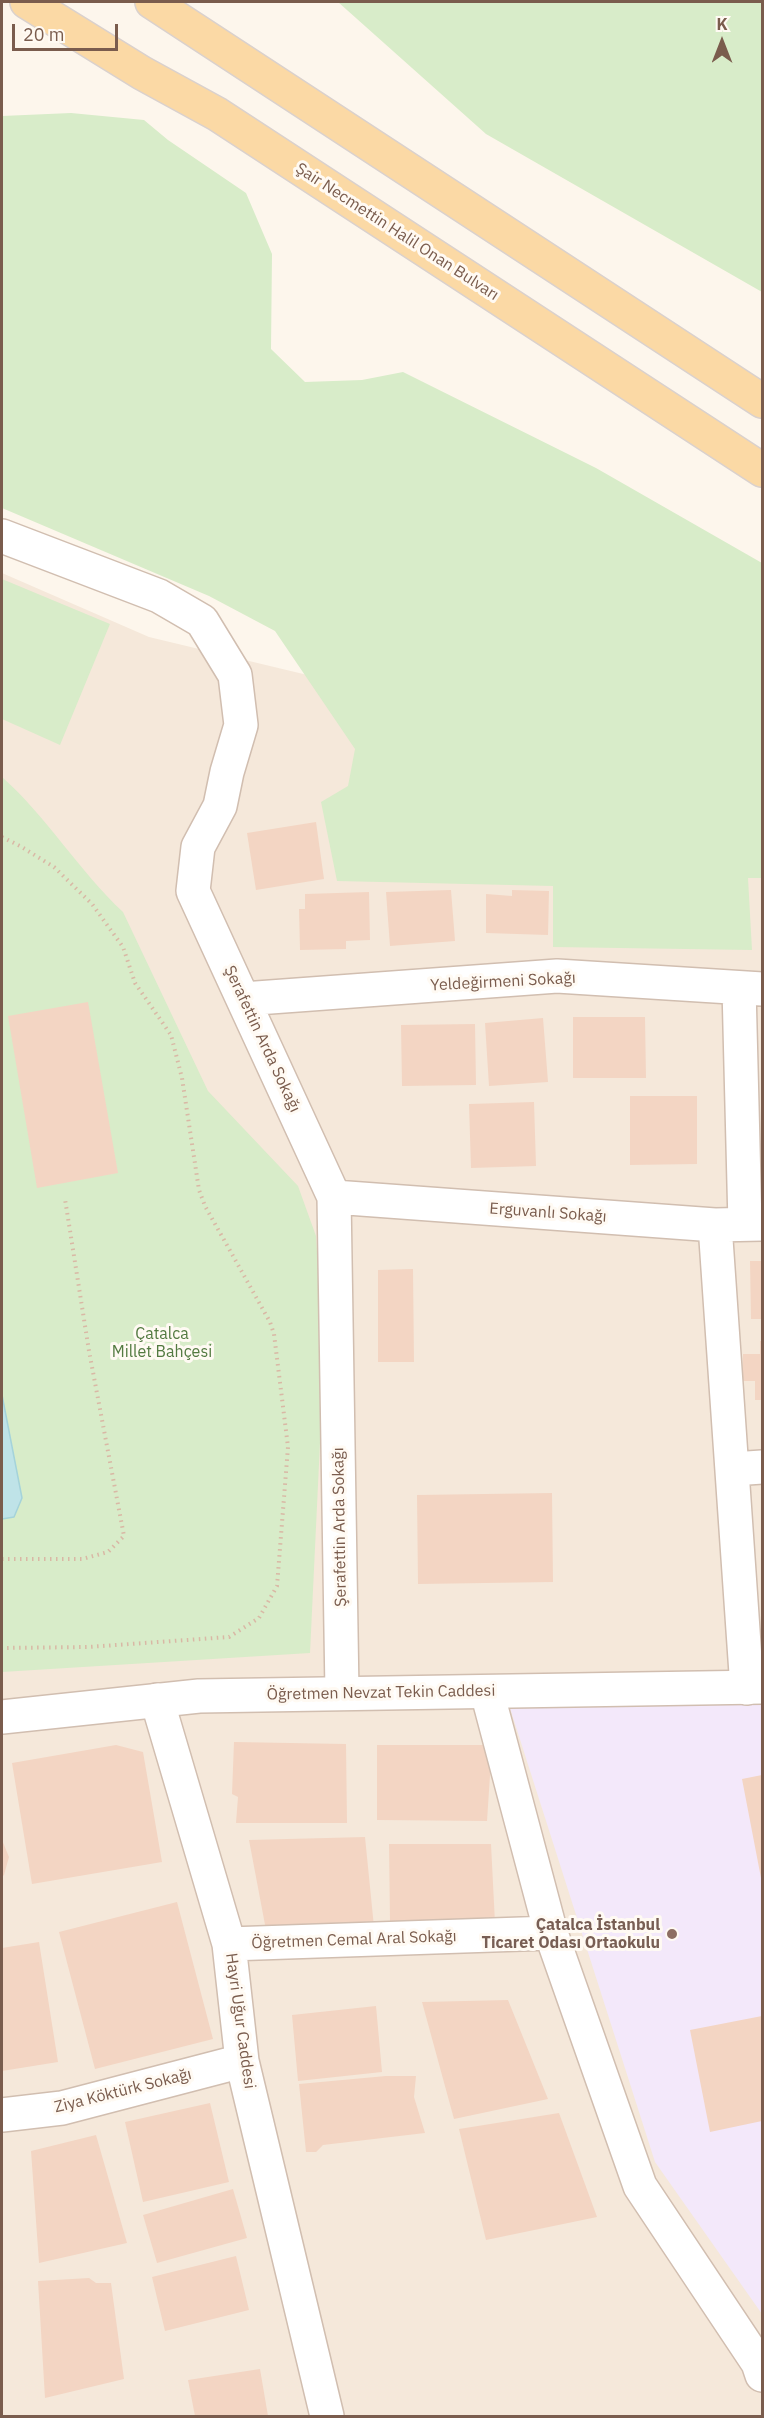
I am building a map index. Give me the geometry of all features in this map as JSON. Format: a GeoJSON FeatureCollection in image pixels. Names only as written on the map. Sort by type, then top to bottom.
{"type":"FeatureCollection","features":[{"type":"Feature","properties":{"kind":"main road","name":"Şair Necmettin Halil Onan Bulvarı"},"geometry":{"type":"LineString","coordinates":[[27,2],[142,73],[227,120],[762,470]]}},
{"type":"Feature","properties":{"kind":"main road"},"geometry":{"type":"LineString","coordinates":[[152,2],[762,401]]}},
{"type":"Feature","properties":{"kind":"street","name":"Şerafettin Arda Sokağı"},"geometry":{"type":"LineString","coordinates":[[2,536],[159,596],[202,621],[235,675],[242,724],[227,772],[220,806],[198,847],[194,891],[334,1197],[342,1694]]}},
{"type":"Feature","properties":{"kind":"street","name":"Yeldeğirmeni Sokağı"},"geometry":{"type":"LineString","coordinates":[[243,999],[556,976],[751,989]]}},
{"type":"Feature","properties":{"kind":"street"},"geometry":{"type":"LineString","coordinates":[[751,989],[741,1225],[755,1687]]}},
{"type":"Feature","properties":{"kind":"street","name":"Erguvanlı Sokağı"},"geometry":{"type":"LineString","coordinates":[[334,1197],[741,1225]]}},
{"type":"Feature","properties":{"kind":"street","name":"Öğretmen Nevzat Tekin Caddesi"},"geometry":{"type":"LineString","coordinates":[[2,1717],[199,1696],[755,1687]]}},
{"type":"Feature","properties":{"kind":"street"},"geometry":{"type":"LineString","coordinates":[[487,1692],[551,1933],[640,2186],[761,2366]]}},
{"type":"Feature","properties":{"kind":"street","name":"Hayri Uğur Caddesi"},"geometry":{"type":"LineString","coordinates":[[157,1700],[229,1944],[242,2061],[327,2416]]}},
{"type":"Feature","properties":{"kind":"street","name":"Öğretmen Cemal Aral Sokağı"},"geometry":{"type":"LineString","coordinates":[[229,1944],[551,1933]]}},
{"type":"Feature","properties":{"kind":"street","name":"Ziya Köktürk Sokağı"},"geometry":{"type":"LineString","coordinates":[[2,2115],[62,2108],[242,2061]]}},
{"type":"Feature","properties":{"kind":"path"},"geometry":{"type":"LineString","coordinates":[[2,837],[54,867],[92,904],[123,947],[135,983],[171,1035],[182,1078],[199,1190],[213,1223],[270,1322],[274,1334],[288,1447],[277,1586],[259,1618],[229,1637],[87,1647],[2,1648]]}},
{"type":"Feature","properties":{"kind":"path"},"geometry":{"type":"LineString","coordinates":[[2,1559],[82,1559],[108,1552],[124,1536],[89,1351],[65,1199]]}},
{"type":"Feature","properties":{"kind":"shaded area"},"geometry":{"type":"Polygon","coordinates":[[[2,573],[149,637],[762,784],[762,2416],[2,2416],[2,573]]]}},
{"type":"Feature","properties":{"kind":"shaded area","name":"Çatalca İstanbul Ticaret Odası Ortaokulu"},"geometry":{"type":"Polygon","coordinates":[[[762,1699],[762,2314],[655,2162],[509,1705],[762,1699]]]}},
{"type":"Feature","properties":{"kind":"green space"},"geometry":{"type":"Polygon","coordinates":[[[338,2],[762,2],[762,292],[486,134],[338,2]]]}},
{"type":"Feature","properties":{"kind":"green space"},"geometry":{"type":"Polygon","coordinates":[[[71,113],[144,120],[168,140],[246,193],[272,254],[271,349],[305,382],[362,380],[403,372],[596,468],[762,563],[762,878],[748,878],[752,950],[553,947],[553,886],[337,881],[321,802],[348,786],[355,749],[275,631],[209,596],[2,508],[2,116],[71,113]]]}},
{"type":"Feature","properties":{"kind":"green space"},"geometry":{"type":"Polygon","coordinates":[[[2,579],[110,624],[60,745],[2,719],[2,579]]]}},
{"type":"Feature","properties":{"kind":"green space","name":"Çatalca Millet Bahçesi"},"geometry":{"type":"Polygon","coordinates":[[[2,777],[34,809],[92,879],[123,912],[208,1091],[298,1186],[316,1236],[324,1359],[310,1653],[2,1672],[2,777]]]}},
{"type":"Feature","properties":{"kind":"water"},"geometry":{"type":"Polygon","coordinates":[[[2,1395],[22,1498],[14,1517],[2,1519],[2,1395]]]}},
{"type":"Feature","properties":{"kind":"building"},"geometry":{"type":"Polygon","coordinates":[[[316,822],[324,879],[256,890],[247,833],[316,822]]]}},
{"type":"Feature","properties":{"kind":"building"},"geometry":{"type":"Polygon","coordinates":[[[451,890],[455,941],[390,946],[386,892],[451,890]]]}},
{"type":"Feature","properties":{"kind":"building"},"geometry":{"type":"Polygon","coordinates":[[[512,890],[549,891],[548,935],[486,933],[486,894],[512,896],[512,890]]]}},
{"type":"Feature","properties":{"kind":"building"},"geometry":{"type":"Polygon","coordinates":[[[369,892],[370,940],[346,941],[346,949],[300,950],[299,909],[305,909],[305,894],[369,892]]]}},
{"type":"Feature","properties":{"kind":"building"},"geometry":{"type":"Polygon","coordinates":[[[88,1002],[118,1173],[37,1188],[8,1016],[88,1002]]]}},
{"type":"Feature","properties":{"kind":"building"},"geometry":{"type":"Polygon","coordinates":[[[573,1017],[645,1017],[646,1078],[573,1078],[573,1017]]]}},
{"type":"Feature","properties":{"kind":"building"},"geometry":{"type":"Polygon","coordinates":[[[543,1018],[548,1082],[489,1086],[485,1023],[543,1018]]]}},
{"type":"Feature","properties":{"kind":"building"},"geometry":{"type":"Polygon","coordinates":[[[475,1024],[476,1085],[402,1086],[401,1025],[475,1024]]]}},
{"type":"Feature","properties":{"kind":"building"},"geometry":{"type":"Polygon","coordinates":[[[630,1096],[697,1096],[697,1164],[630,1165],[630,1096]]]}},
{"type":"Feature","properties":{"kind":"building"},"geometry":{"type":"Polygon","coordinates":[[[534,1102],[536,1166],[471,1168],[469,1104],[534,1102]]]}},
{"type":"Feature","properties":{"kind":"building"},"geometry":{"type":"Polygon","coordinates":[[[750,1261],[762,1261],[762,1319],[751,1319],[750,1261]]]}},
{"type":"Feature","properties":{"kind":"building"},"geometry":{"type":"Polygon","coordinates":[[[413,1269],[414,1362],[378,1362],[378,1270],[413,1269]]]}},
{"type":"Feature","properties":{"kind":"building"},"geometry":{"type":"Polygon","coordinates":[[[760,1341],[762,1341],[762,1400],[755,1400],[755,1381],[742,1381],[743,1354],[760,1354],[760,1341]]]}},
{"type":"Feature","properties":{"kind":"building"},"geometry":{"type":"Polygon","coordinates":[[[552,1493],[553,1582],[418,1584],[417,1495],[552,1493]]]}},
{"type":"Feature","properties":{"kind":"building"},"geometry":{"type":"Polygon","coordinates":[[[234,1742],[346,1744],[347,1823],[236,1823],[238,1797],[232,1794],[234,1742]]]}},
{"type":"Feature","properties":{"kind":"building"},"geometry":{"type":"Polygon","coordinates":[[[116,1745],[143,1752],[162,1862],[32,1884],[12,1763],[116,1745]]]}},
{"type":"Feature","properties":{"kind":"building"},"geometry":{"type":"Polygon","coordinates":[[[377,1745],[492,1745],[487,1821],[377,1820],[377,1745]]]}},
{"type":"Feature","properties":{"kind":"building"},"geometry":{"type":"Polygon","coordinates":[[[762,1775],[762,1878],[761,1878],[742,1779],[762,1775]]]}},
{"type":"Feature","properties":{"kind":"building"},"geometry":{"type":"Polygon","coordinates":[[[365,1837],[374,1927],[266,1930],[249,1840],[365,1837]]]}},
{"type":"Feature","properties":{"kind":"building"},"geometry":{"type":"Polygon","coordinates":[[[2,1840],[9,1857],[2,1877],[2,1840]]]}},
{"type":"Feature","properties":{"kind":"building"},"geometry":{"type":"Polygon","coordinates":[[[389,1844],[491,1844],[495,1923],[390,1921],[389,1844]]]}},
{"type":"Feature","properties":{"kind":"building"},"geometry":{"type":"Polygon","coordinates":[[[177,1902],[213,2039],[95,2069],[59,1932],[177,1902]]]}},
{"type":"Feature","properties":{"kind":"building"},"geometry":{"type":"Polygon","coordinates":[[[39,1942],[58,2062],[2,2071],[2,1948],[39,1942]]]}},
{"type":"Feature","properties":{"kind":"building"},"geometry":{"type":"Polygon","coordinates":[[[508,2000],[548,2099],[454,2119],[422,2002],[508,2000]]]}},
{"type":"Feature","properties":{"kind":"building"},"geometry":{"type":"Polygon","coordinates":[[[376,2006],[382,2072],[298,2081],[292,2015],[376,2006]]]}},
{"type":"Feature","properties":{"kind":"building"},"geometry":{"type":"Polygon","coordinates":[[[762,2016],[762,2121],[710,2132],[690,2030],[762,2016]]]}},
{"type":"Feature","properties":{"kind":"building"},"geometry":{"type":"Polygon","coordinates":[[[386,2076],[416,2076],[414,2097],[425,2133],[323,2145],[316,2152],[306,2152],[299,2084],[386,2076]]]}},
{"type":"Feature","properties":{"kind":"building"},"geometry":{"type":"Polygon","coordinates":[[[210,2103],[229,2182],[143,2202],[125,2122],[210,2103]]]}},
{"type":"Feature","properties":{"kind":"building"},"geometry":{"type":"Polygon","coordinates":[[[559,2113],[597,2217],[486,2240],[459,2129],[559,2113]]]}},
{"type":"Feature","properties":{"kind":"building"},"geometry":{"type":"Polygon","coordinates":[[[96,2135],[127,2243],[39,2263],[31,2151],[96,2135]]]}},
{"type":"Feature","properties":{"kind":"building"},"geometry":{"type":"Polygon","coordinates":[[[233,2189],[247,2238],[157,2263],[143,2215],[233,2189]]]}},
{"type":"Feature","properties":{"kind":"building"},"geometry":{"type":"Polygon","coordinates":[[[236,2256],[249,2310],[165,2331],[152,2277],[236,2256]]]}},
{"type":"Feature","properties":{"kind":"building"},"geometry":{"type":"Polygon","coordinates":[[[89,2278],[96,2283],[111,2283],[124,2379],[45,2398],[38,2281],[89,2278]]]}},
{"type":"Feature","properties":{"kind":"building"},"geometry":{"type":"Polygon","coordinates":[[[260,2369],[268,2416],[195,2416],[188,2380],[260,2369]]]}},
{"type":"Feature","properties":{"kind":"place","name":"Çatalca İstanbul Ticaret Odası Ortaokulu"},"geometry":{"type":"Point","coordinates":[672,1934]}}]}
